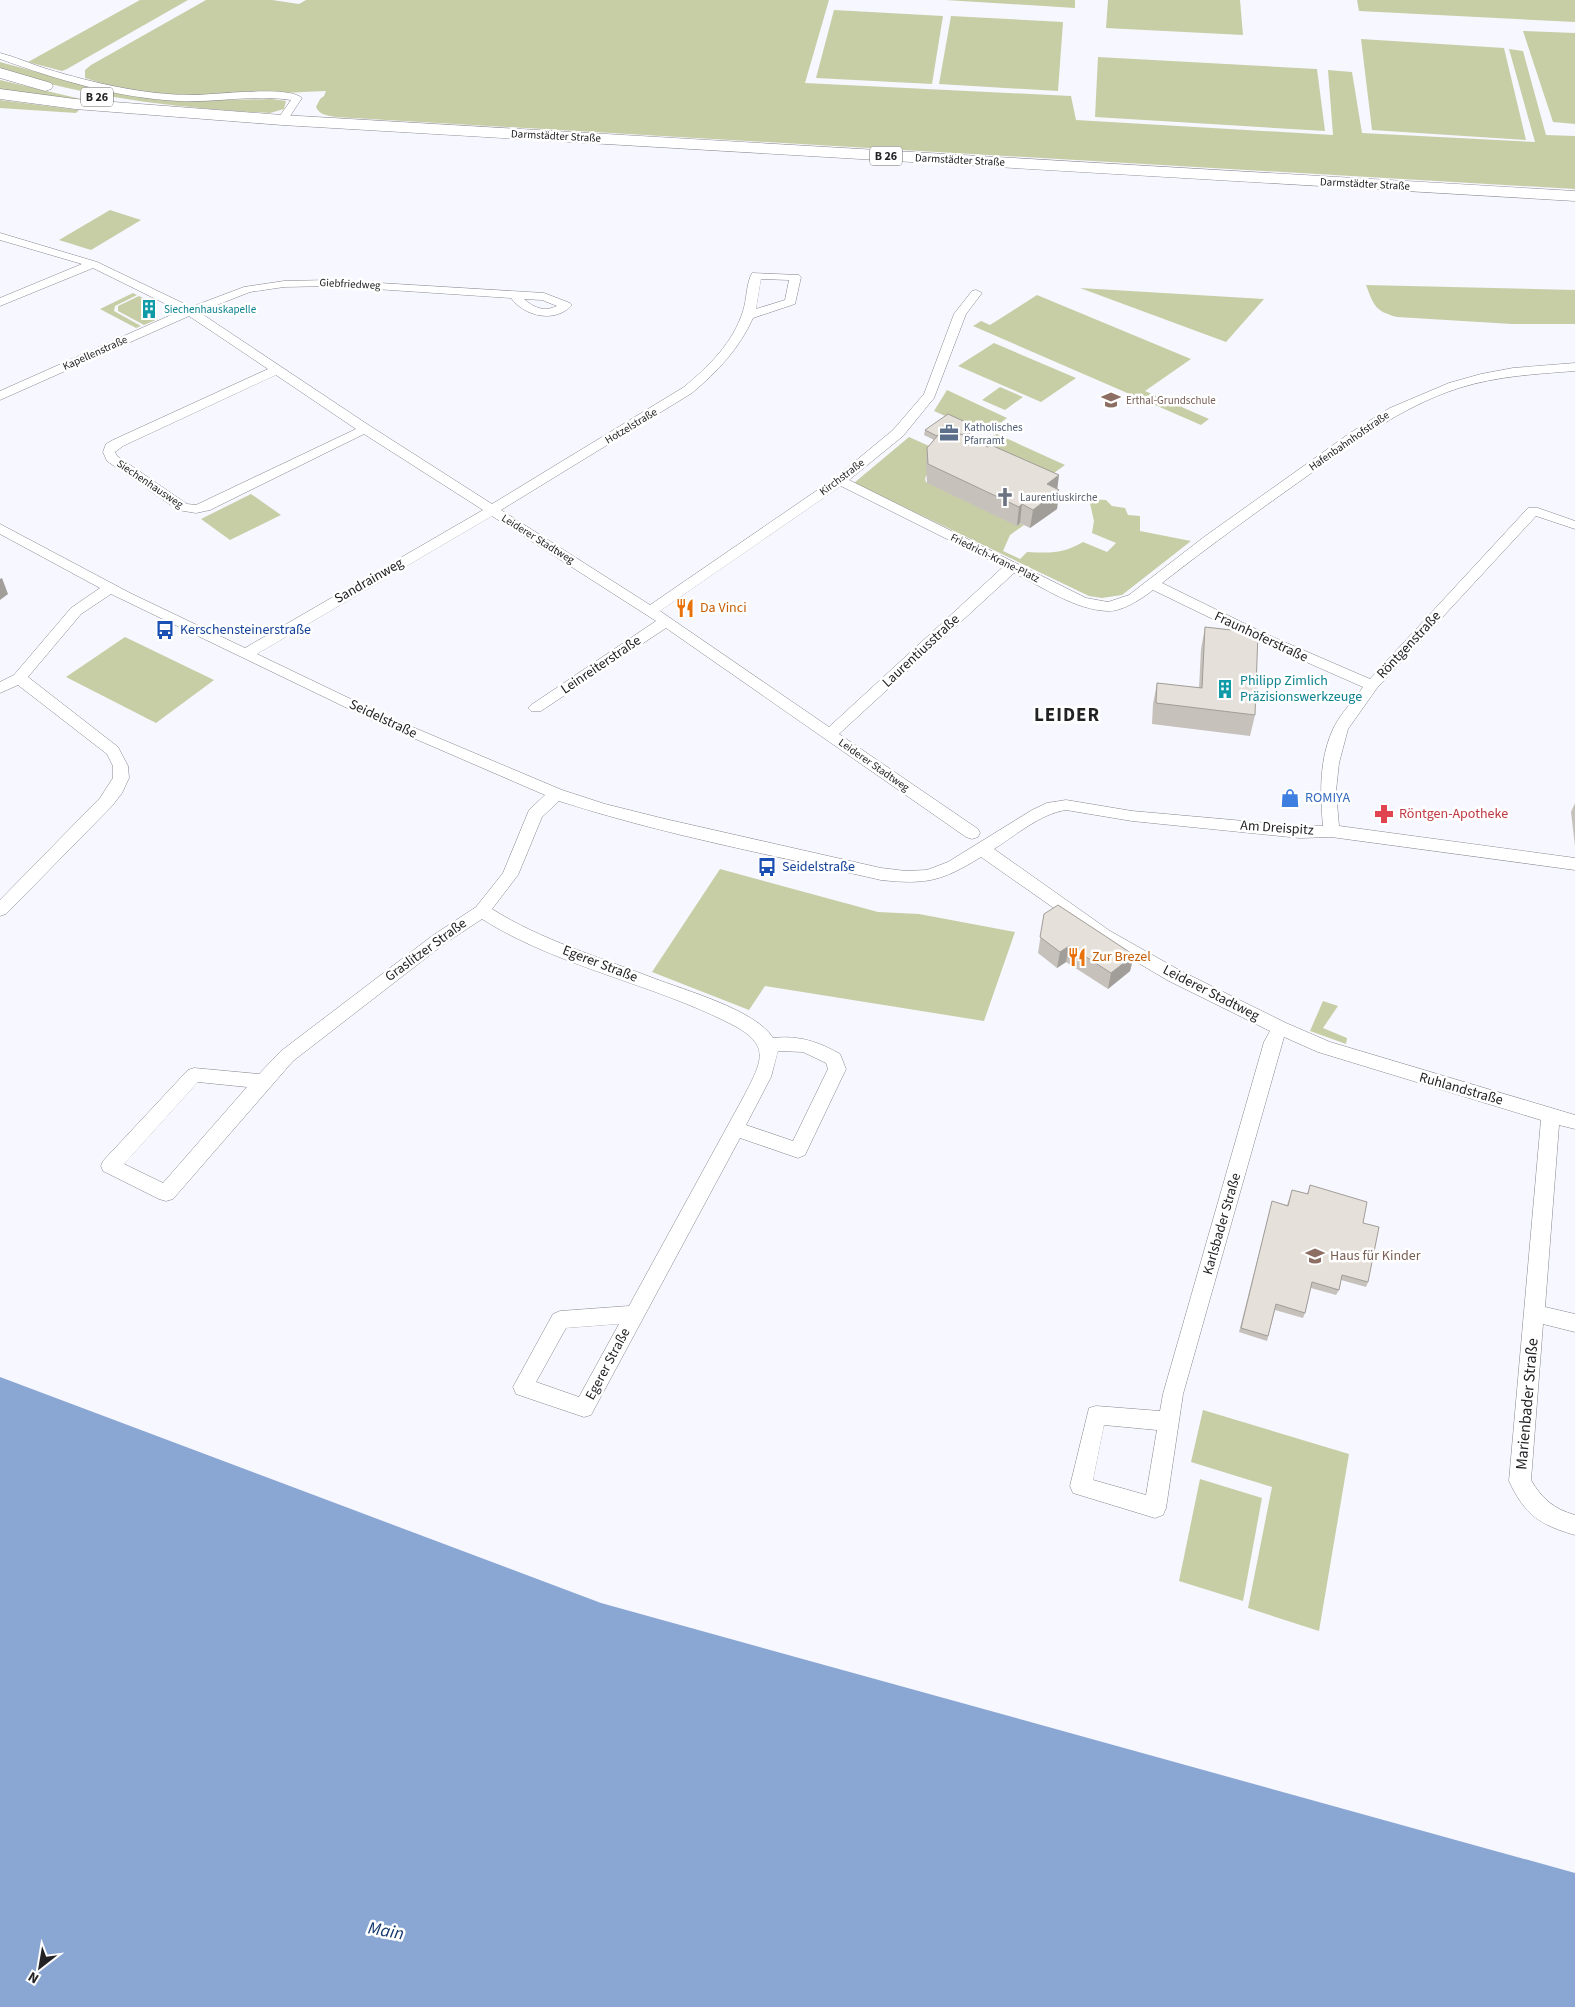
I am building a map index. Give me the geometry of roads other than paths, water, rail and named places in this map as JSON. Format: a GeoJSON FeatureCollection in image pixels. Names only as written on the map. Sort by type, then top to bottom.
{"type":"FeatureCollection","features":[{"type":"Feature","properties":{"kind":"main road","name":"Darmstädter Straße"},"geometry":{"type":"LineString","coordinates":[[0,73],[62,90],[120,102],[196,112]]}},
{"type":"Feature","properties":{"kind":"main road","name":"Darmstädter Straße"},"geometry":{"type":"LineString","coordinates":[[0,94],[75,104],[282,120],[1575,196]]}},
{"type":"Feature","properties":{"kind":"street"},"geometry":{"type":"LineString","coordinates":[[0,56],[78,81],[146,94],[185,98],[266,95],[298,98],[282,120]]}},
{"type":"Feature","properties":{"kind":"street","name":"Leiderer Stadtweg"},"geometry":{"type":"LineString","coordinates":[[0,236],[93,264],[190,311],[365,429],[666,621],[972,833]]}},
{"type":"Feature","properties":{"kind":"street"},"geometry":{"type":"LineString","coordinates":[[0,302],[93,264]]}},
{"type":"Feature","properties":{"kind":"street","name":"Giebfriedweg"},"geometry":{"type":"LineString","coordinates":[[190,311],[248,288],[284,284],[330,283],[514,295]]}},
{"type":"Feature","properties":{"kind":"street","name":"Kirchstraße"},"geometry":{"type":"LineString","coordinates":[[651,611],[840,480],[898,433],[930,395],[960,314],[976,293]]}},
{"type":"Feature","properties":{"kind":"street","name":"Kapellenstraße"},"geometry":{"type":"LineString","coordinates":[[0,396],[190,311]]}},
{"type":"Feature","properties":{"kind":"street","name":"Hotzelstraße"},"geometry":{"type":"LineString","coordinates":[[492,510],[688,390],[715,368],[733,346],[747,316]]}},
{"type":"Feature","properties":{"kind":"street","name":"Hafenbahnhofstraße"},"geometry":{"type":"LineString","coordinates":[[1153,584],[1209,540],[1355,436],[1394,411],[1453,386],[1481,378],[1513,372],[1575,367]]}},
{"type":"Feature","properties":{"kind":"street","name":"Siechenhausweg"},"geometry":{"type":"LineString","coordinates":[[276,370],[118,443],[111,447],[109,452],[112,458],[183,507],[196,509],[365,429]]}},
{"type":"Feature","properties":{"kind":"street","name":"Friedrich-Krane-Platz"},"geometry":{"type":"LineString","coordinates":[[840,480],[1082,601],[1109,607],[1134,598],[1153,584]]}},
{"type":"Feature","properties":{"kind":"street","name":"Sandrainweg"},"geometry":{"type":"LineString","coordinates":[[247,653],[492,510]]}},
{"type":"Feature","properties":{"kind":"street","name":"Röntgenstraße"},"geometry":{"type":"LineString","coordinates":[[1331,831],[1328,791],[1331,764],[1341,728],[1372,685],[1533,511],[1575,525]]}},
{"type":"Feature","properties":{"kind":"street","name":"Seidelstraße"},"geometry":{"type":"LineString","coordinates":[[0,528],[110,588],[379,718],[556,794],[602,810],[881,874],[906,877],[929,876],[954,866],[985,847]]}},
{"type":"Feature","properties":{"kind":"street","name":"Laurentiusstraße"},"geometry":{"type":"LineString","coordinates":[[830,734],[1012,567]]}},
{"type":"Feature","properties":{"kind":"street","name":"Fraunhoferstraße"},"geometry":{"type":"LineString","coordinates":[[1153,584],[1215,616],[1311,661],[1372,685]]}},
{"type":"Feature","properties":{"kind":"street"},"geometry":{"type":"LineString","coordinates":[[0,688],[19,678],[76,611],[110,588]]}},
{"type":"Feature","properties":{"kind":"street","name":"Leinreiterstraße"},"geometry":{"type":"LineString","coordinates":[[536,708],[666,621]]}},
{"type":"Feature","properties":{"kind":"street"},"geometry":{"type":"LineString","coordinates":[[0,910],[106,802],[119,785],[122,774],[121,763],[114,752],[19,678]]}},
{"type":"Feature","properties":{"kind":"street","name":"Graslitzer Straße"},"geometry":{"type":"LineString","coordinates":[[263,1081],[194,1075],[110,1166],[166,1193],[287,1056],[438,940],[482,911],[510,875],[535,814],[556,794]]}},
{"type":"Feature","properties":{"kind":"street","name":"Am Dreispitz"},"geometry":{"type":"LineString","coordinates":[[985,847],[1052,807],[1066,805],[1152,818],[1300,832],[1331,831],[1575,864]]}},
{"type":"Feature","properties":{"kind":"street","name":"Leiderer Stadtweg"},"geometry":{"type":"LineString","coordinates":[[985,847],[1104,935],[1173,975],[1280,1028],[1348,1054]]}},
{"type":"Feature","properties":{"kind":"street","name":"Egerer Straße"},"geometry":{"type":"LineString","coordinates":[[482,911],[506,926],[562,950],[726,1013],[762,1035],[768,1046],[767,1064],[735,1129],[635,1314],[584,1408],[522,1387],[560,1320],[635,1314]]}},
{"type":"Feature","properties":{"kind":"street","name":"Karlsbader Straße"},"geometry":{"type":"LineString","coordinates":[[1167,1420],[1096,1415],[1081,1486],[1155,1508],[1167,1420],[1190,1330],[1273,1042],[1280,1028]]}},
{"type":"Feature","properties":{"kind":"street"},"geometry":{"type":"LineString","coordinates":[[735,1129],[798,1150],[837,1069],[834,1059],[815,1048],[790,1042],[768,1046]]}},
{"type":"Feature","properties":{"kind":"street","name":"Ruhlandstraße"},"geometry":{"type":"LineString","coordinates":[[1348,1054],[1575,1122]]}},
{"type":"Feature","properties":{"kind":"street","name":"Marienbader Straße"},"geometry":{"type":"LineString","coordinates":[[1552,1115],[1520,1481],[1532,1505],[1554,1520],[1575,1526]]}},
{"type":"Feature","properties":{"kind":"street"},"geometry":{"type":"LineString","coordinates":[[1536,1313],[1575,1323]]}},
{"type":"Feature","properties":{"kind":"water","name":"Main"},"geometry":{"type":"Polygon","coordinates":[[[0,1377],[601,1603],[1575,1873],[1575,2007],[0,2007],[0,1377]]]}},
{"type":"Feature","properties":{"kind":"place","name":"Siechenhauskapelle"},"geometry":{"type":"Point","coordinates":[149,309]}},
{"type":"Feature","properties":{"kind":"place","name":"Erthal-Grundschule"},"geometry":{"type":"Point","coordinates":[1111,400]}},
{"type":"Feature","properties":{"kind":"place","name":"Katholisches Pfarramt"},"geometry":{"type":"Point","coordinates":[949,433]}},
{"type":"Feature","properties":{"kind":"place","name":"Laurentiuskirche"},"geometry":{"type":"Point","coordinates":[1005,497]}},
{"type":"Feature","properties":{"kind":"place","name":"Da Vinci"},"geometry":{"type":"Point","coordinates":[685,608]}},
{"type":"Feature","properties":{"kind":"place","name":"Kerschensteinerstraße"},"geometry":{"type":"Point","coordinates":[165,630]}},
{"type":"Feature","properties":{"kind":"place","name":"Philipp Zimlich Präzisionswerkzeuge"},"geometry":{"type":"Point","coordinates":[1225,689]}},
{"type":"Feature","properties":{"kind":"place","name":"ROMIYA"},"geometry":{"type":"Point","coordinates":[1290,798]}},
{"type":"Feature","properties":{"kind":"place","name":"Röntgen-Apotheke"},"geometry":{"type":"Point","coordinates":[1384,814]}},
{"type":"Feature","properties":{"kind":"place","name":"Seidelstraße"},"geometry":{"type":"Point","coordinates":[767,867]}},
{"type":"Feature","properties":{"kind":"place","name":"Zur Brezel"},"geometry":{"type":"Point","coordinates":[1077,957]}},
{"type":"Feature","properties":{"kind":"place","name":"Haus für Kinder"},"geometry":{"type":"Point","coordinates":[1315,1256]}},
{"type":"Feature","properties":{"kind":"district","name":"LEIDER"},"geometry":{"type":"Point","coordinates":[1067,715]}}]}
